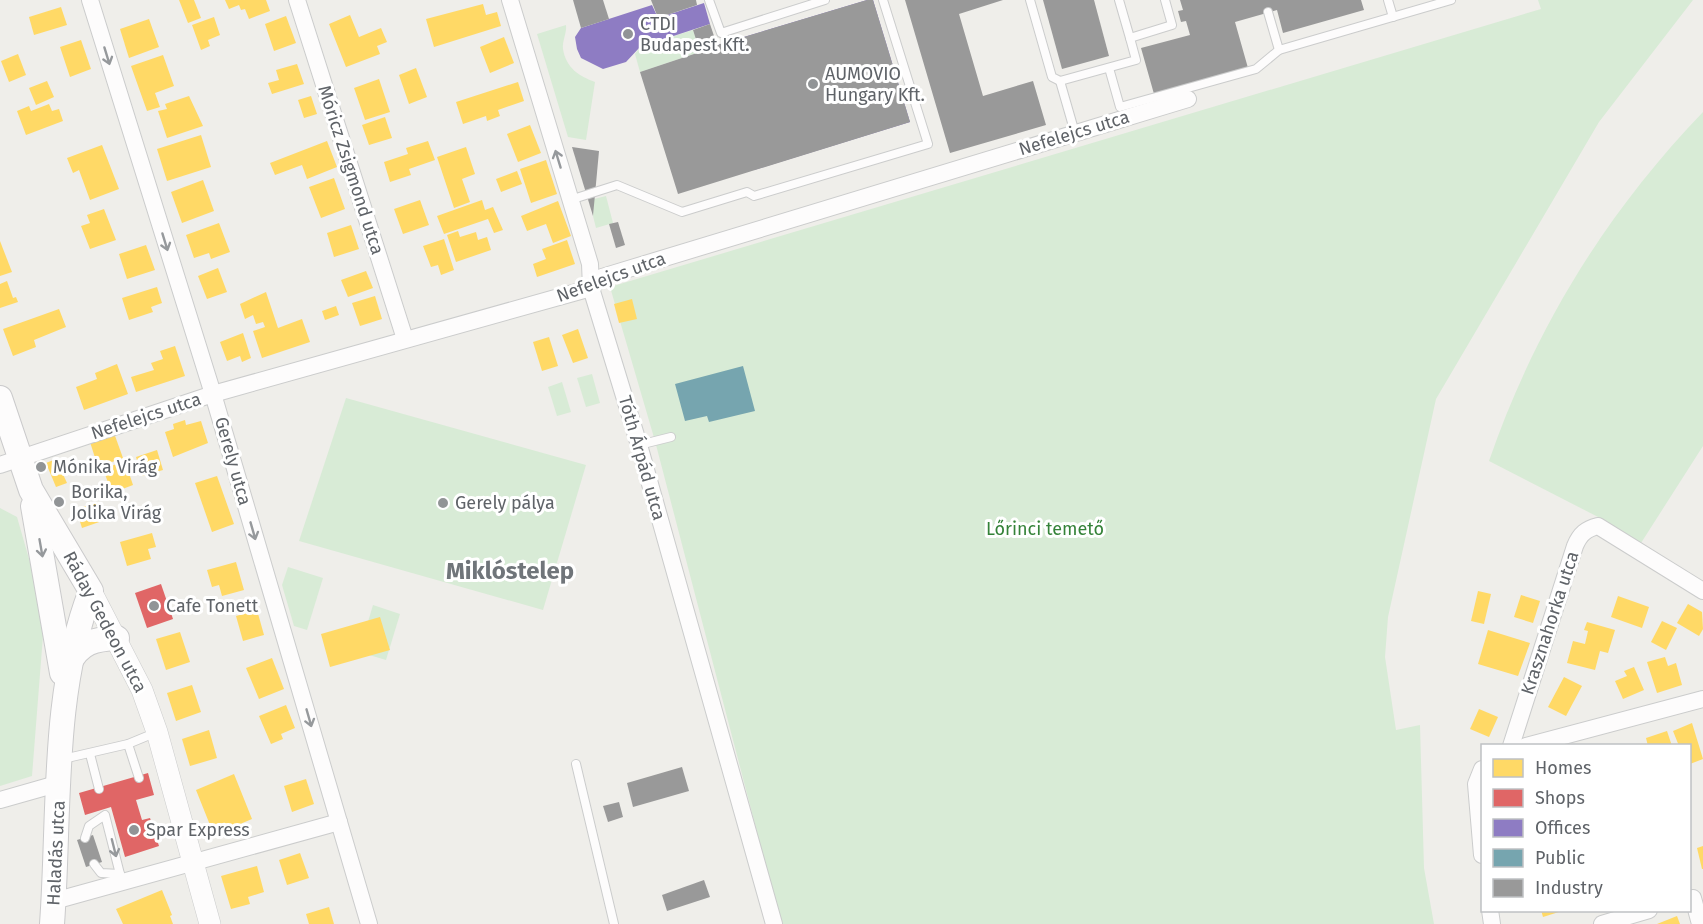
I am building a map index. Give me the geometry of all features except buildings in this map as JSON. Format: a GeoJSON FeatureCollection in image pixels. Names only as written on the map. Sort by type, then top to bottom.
{"type":"FeatureCollection","features":[{"type":"Feature","properties":{"kind":"main road","name":"Ráday Gedeon utca"},"geometry":{"type":"LineString","coordinates":[[0,398],[9,461],[31,490],[91,591]]}},
{"type":"Feature","properties":{"kind":"main road"},"geometry":{"type":"LineString","coordinates":[[31,490],[65,693]]}},
{"type":"Feature","properties":{"kind":"main road"},"geometry":{"type":"LineString","coordinates":[[65,693],[76,633],[91,591]]}},
{"type":"Feature","properties":{"kind":"main road"},"geometry":{"type":"LineString","coordinates":[[69,664],[84,645],[95,640],[117,638]]}},
{"type":"Feature","properties":{"kind":"main road","name":"Haladás utca"},"geometry":{"type":"LineString","coordinates":[[53,912],[65,693]]}},
{"type":"Feature","properties":{"kind":"street","name":"Gerely utca"},"geometry":{"type":"LineString","coordinates":[[90,0],[213,394],[369,924]]}},
{"type":"Feature","properties":{"kind":"street","name":"Móricz Zsigmond utca"},"geometry":{"type":"LineString","coordinates":[[297,0],[405,339]]}},
{"type":"Feature","properties":{"kind":"street","name":"Tóth Árpád utca"},"geometry":{"type":"LineString","coordinates":[[510,0],[590,264],[591,288],[639,445],[774,921]]}},
{"type":"Feature","properties":{"kind":"street","name":"Nefelejcs utca"},"geometry":{"type":"LineString","coordinates":[[9,461],[213,394],[591,288],[602,277],[1188,99]]}},
{"type":"Feature","properties":{"kind":"street","name":"Krasznahorka utca"},"geometry":{"type":"LineString","coordinates":[[1512,744],[1575,546],[1579,537],[1588,528],[1598,526],[1703,591]]}},
{"type":"Feature","properties":{"kind":"street","name":"Ráday Gedeon utca"},"geometry":{"type":"LineString","coordinates":[[91,591],[135,673],[157,732],[210,924]]}},
{"type":"Feature","properties":{"kind":"street"},"geometry":{"type":"LineString","coordinates":[[1534,744],[1703,699]]}},
{"type":"Feature","properties":{"kind":"street"},"geometry":{"type":"LineString","coordinates":[[1481,772],[1476,784],[1481,843]]}},
{"type":"Feature","properties":{"kind":"street"},"geometry":{"type":"LineString","coordinates":[[0,800],[60,783]]}},
{"type":"Feature","properties":{"kind":"street"},"geometry":{"type":"LineString","coordinates":[[53,912],[121,878],[192,864],[339,822]]}},
{"type":"Feature","properties":{"kind":"street"},"geometry":{"type":"LineString","coordinates":[[1695,897],[1700,924]]}},
{"type":"Feature","properties":{"kind":"street"},"geometry":{"type":"LineString","coordinates":[[1602,924],[1642,912]]}},
{"type":"Feature","properties":{"kind":"lane"},"geometry":{"type":"LineString","coordinates":[[709,0],[721,33],[825,0]]}},
{"type":"Feature","properties":{"kind":"lane"},"geometry":{"type":"LineString","coordinates":[[570,200],[617,185],[682,212],[747,192],[754,196],[928,144],[883,0]]}},
{"type":"Feature","properties":{"kind":"lane"},"geometry":{"type":"LineString","coordinates":[[1030,0],[1052,77],[1060,81],[1136,60],[1119,0]]}},
{"type":"Feature","properties":{"kind":"lane"},"geometry":{"type":"LineString","coordinates":[[1130,38],[1172,25],[1165,0]]}},
{"type":"Feature","properties":{"kind":"lane"},"geometry":{"type":"LineString","coordinates":[[1388,0],[1393,17]]}},
{"type":"Feature","properties":{"kind":"lane"},"geometry":{"type":"LineString","coordinates":[[1109,68],[1120,107],[1257,69],[1279,50],[1451,0]]}},
{"type":"Feature","properties":{"kind":"lane"},"geometry":{"type":"LineString","coordinates":[[1268,12],[1279,50]]}},
{"type":"Feature","properties":{"kind":"lane"},"geometry":{"type":"LineString","coordinates":[[1060,81],[1075,133]]}},
{"type":"Feature","properties":{"kind":"lane"},"geometry":{"type":"LineString","coordinates":[[639,445],[671,437]]}},
{"type":"Feature","properties":{"kind":"lane"},"geometry":{"type":"LineString","coordinates":[[61,759],[128,744],[157,732]]}},
{"type":"Feature","properties":{"kind":"lane"},"geometry":{"type":"LineString","coordinates":[[128,744],[138,778]]}},
{"type":"Feature","properties":{"kind":"lane"},"geometry":{"type":"LineString","coordinates":[[90,754],[99,789]]}},
{"type":"Feature","properties":{"kind":"lane"},"geometry":{"type":"LineString","coordinates":[[576,764],[614,924]]}},
{"type":"Feature","properties":{"kind":"lane"},"geometry":{"type":"LineString","coordinates":[[85,838],[89,826],[105,815],[112,824],[121,878],[101,873],[94,864]]}},
{"type":"Feature","properties":{"kind":"green space","name":"Lőrinci temető"},"geometry":{"type":"Polygon","coordinates":[[[1538,0],[1693,0],[1599,122],[1436,399],[1388,617],[1385,657],[1396,730],[1420,725],[1424,868],[1434,924],[781,924],[655,441],[610,287],[1541,9],[1538,0]]]}},
{"type":"Feature","properties":{"kind":"green space"},"geometry":{"type":"Polygon","coordinates":[[[566,25],[563,46],[567,61],[579,74],[595,82],[586,140],[568,137],[537,34],[566,25]]]}},
{"type":"Feature","properties":{"kind":"green space"},"geometry":{"type":"Polygon","coordinates":[[[693,30],[700,52],[640,72],[635,54],[640,47],[693,30]]]}},
{"type":"Feature","properties":{"kind":"green space"},"geometry":{"type":"Polygon","coordinates":[[[1703,112],[1703,446],[1641,543],[1602,519],[1489,461],[1528,365],[1577,274],[1635,190],[1703,112]]]}},
{"type":"Feature","properties":{"kind":"green space"},"geometry":{"type":"Polygon","coordinates":[[[606,196],[613,223],[596,228],[593,216],[594,199],[606,196]]]}},
{"type":"Feature","properties":{"kind":"green space"},"geometry":{"type":"Polygon","coordinates":[[[592,374],[600,403],[586,407],[577,378],[592,374]]]}},
{"type":"Feature","properties":{"kind":"green space"},"geometry":{"type":"Polygon","coordinates":[[[562,382],[571,412],[557,416],[548,387],[562,382]]]}},
{"type":"Feature","properties":{"kind":"green space","name":"Gerely pálya"},"geometry":{"type":"Polygon","coordinates":[[[346,398],[586,465],[543,610],[299,541],[346,398]]]}},
{"type":"Feature","properties":{"kind":"green space"},"geometry":{"type":"Polygon","coordinates":[[[0,508],[17,517],[44,611],[44,623],[32,776],[0,786],[0,508]]]}},
{"type":"Feature","properties":{"kind":"green space"},"geometry":{"type":"Polygon","coordinates":[[[288,567],[323,578],[307,630],[294,626],[282,585],[288,567]]]}},
{"type":"Feature","properties":{"kind":"green space"},"geometry":{"type":"Polygon","coordinates":[[[373,605],[400,614],[386,660],[359,652],[373,605]]]}},
{"type":"Feature","properties":{"kind":"place","name":"CTDI Budapest Kft."},"geometry":{"type":"Point","coordinates":[628,34]}},
{"type":"Feature","properties":{"kind":"place","name":"AUMOVIO Hungary Kft."},"geometry":{"type":"Point","coordinates":[813,84]}},
{"type":"Feature","properties":{"kind":"place","name":"Mónika Virág"},"geometry":{"type":"Point","coordinates":[41,467]}},
{"type":"Feature","properties":{"kind":"place","name":"Borika, Jolika Virág"},"geometry":{"type":"Point","coordinates":[59,502]}},
{"type":"Feature","properties":{"kind":"place","name":"Gerely pálya"},"geometry":{"type":"Point","coordinates":[443,503]}},
{"type":"Feature","properties":{"kind":"place","name":"Cafe Tonett"},"geometry":{"type":"Point","coordinates":[154,606]}},
{"type":"Feature","properties":{"kind":"place","name":"Spar Express"},"geometry":{"type":"Point","coordinates":[134,830]}},
{"type":"Feature","properties":{"kind":"district","name":"Miklóstelep"},"geometry":{"type":"Point","coordinates":[510,571]}}]}
